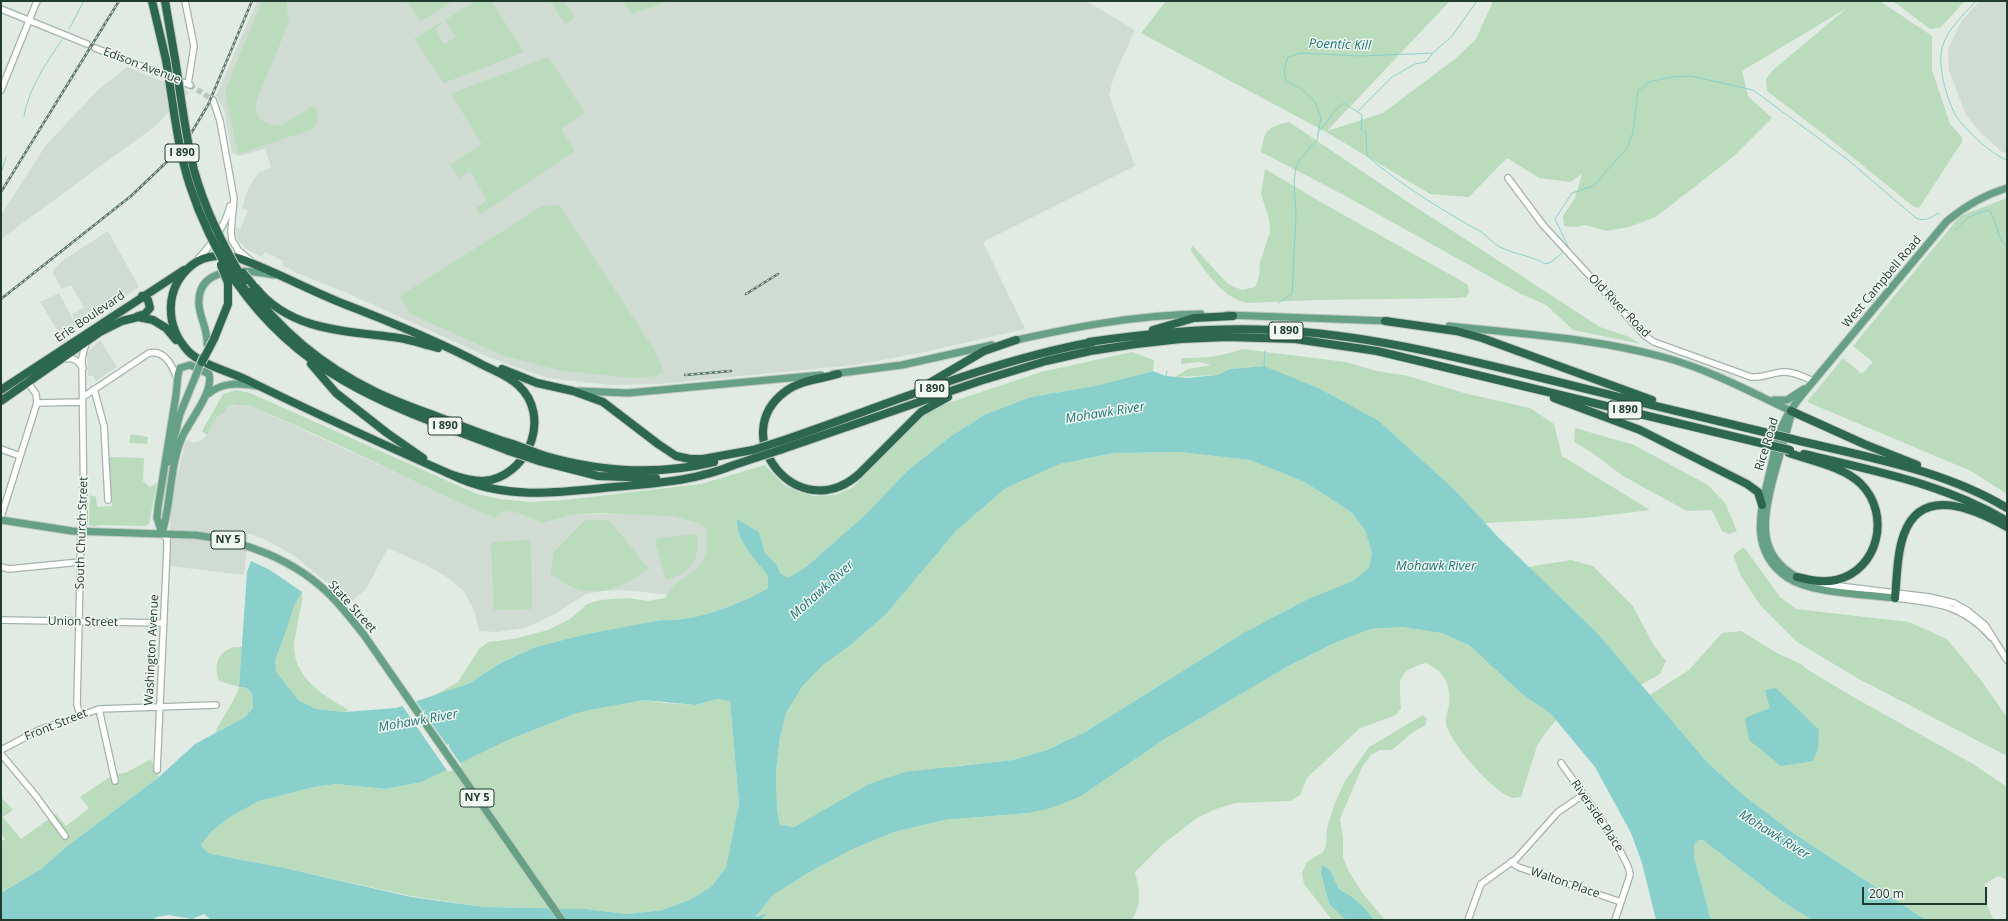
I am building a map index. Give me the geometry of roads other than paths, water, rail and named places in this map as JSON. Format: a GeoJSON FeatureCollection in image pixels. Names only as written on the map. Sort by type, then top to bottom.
{"type":"FeatureCollection","features":[{"type":"Feature","properties":{"kind":"highway"},"geometry":{"type":"LineString","coordinates":[[152,1],[171,60]]}},
{"type":"Feature","properties":{"kind":"highway","name":"I 890"},"geometry":{"type":"LineString","coordinates":[[157,1],[194,169],[208,211],[226,249],[236,282],[296,339],[354,384]]}},
{"type":"Feature","properties":{"kind":"highway","name":"I 890"},"geometry":{"type":"LineString","coordinates":[[166,1],[171,60],[186,171],[195,200],[212,242],[236,282],[266,320],[300,352],[317,365],[383,399],[540,458],[591,475],[629,478],[688,475],[734,465],[754,454]]}},
{"type":"Feature","properties":{"kind":"highway"},"geometry":{"type":"LineString","coordinates":[[170,1],[171,60]]}},
{"type":"Feature","properties":{"kind":"highway"},"geometry":{"type":"LineString","coordinates":[[226,249],[260,295],[278,309],[303,322],[328,330],[402,338],[466,356],[537,383],[573,391],[603,402],[664,449],[676,456],[690,459],[703,459],[754,454]]}},
{"type":"Feature","properties":{"kind":"highway","name":"Erie Boulevard"},"geometry":{"type":"LineString","coordinates":[[1,401],[26,380],[142,296],[193,264],[214,256],[228,256],[242,259],[466,356]]}},
{"type":"Feature","properties":{"kind":"highway"},"geometry":{"type":"LineString","coordinates":[[193,264],[183,275],[175,288],[170,309],[174,330],[188,352],[314,413],[443,471],[485,488],[508,492],[537,494],[679,481],[706,476],[734,465]]}},
{"type":"Feature","properties":{"kind":"highway"},"geometry":{"type":"LineString","coordinates":[[202,362],[228,304],[236,282]]}},
{"type":"Feature","properties":{"kind":"highway"},"geometry":{"type":"LineString","coordinates":[[130,318],[145,314],[150,308],[148,300],[142,296]]}},
{"type":"Feature","properties":{"kind":"highway"},"geometry":{"type":"LineString","coordinates":[[1089,342],[1151,330],[1194,318],[1233,316]]}},
{"type":"Feature","properties":{"kind":"highway","name":"Erie Boulevard"},"geometry":{"type":"LineString","coordinates":[[1,390],[26,380],[64,359],[114,324],[130,318],[146,318],[160,323],[188,352]]}},
{"type":"Feature","properties":{"kind":"highway"},"geometry":{"type":"LineString","coordinates":[[1386,321],[1456,331],[1482,338],[1639,396],[1720,421]]}},
{"type":"Feature","properties":{"kind":"highway","name":"I 890"},"geometry":{"type":"LineString","coordinates":[[779,446],[860,414],[999,366],[1089,342],[1158,334],[1227,330],[1288,331],[1358,338],[1434,352],[1720,421],[1918,470],[1946,479],[1983,495],[2007,508]]}},
{"type":"Feature","properties":{"kind":"highway","name":"I 890"},"geometry":{"type":"LineString","coordinates":[[540,458],[599,469],[644,471],[672,470],[702,465],[754,454],[1002,374],[1068,356],[1113,347],[1181,339],[1250,337],[1294,339],[1356,347],[1488,377],[1766,445],[1789,452],[1914,481],[1957,496],[1989,511],[2001,522]]}},
{"type":"Feature","properties":{"kind":"highway"},"geometry":{"type":"LineString","coordinates":[[860,414],[930,384],[984,351],[1016,340]]}},
{"type":"Feature","properties":{"kind":"highway"},"geometry":{"type":"LineString","coordinates":[[300,352],[336,393],[387,433],[443,471],[476,481],[498,478],[512,470],[522,459],[530,446],[534,433],[534,418],[531,404],[519,386],[507,377],[466,356]]}},
{"type":"Feature","properties":{"kind":"highway"},"geometry":{"type":"LineString","coordinates":[[838,374],[792,388],[775,401],[766,418],[764,431],[765,444],[772,465],[786,480],[806,489],[828,490],[848,483],[927,408],[1002,374]]}},
{"type":"Feature","properties":{"kind":"highway"},"geometry":{"type":"LineString","coordinates":[[1488,377],[1592,411],[1645,432],[1751,486],[1760,495],[1762,504]]}},
{"type":"Feature","properties":{"kind":"highway"},"geometry":{"type":"LineString","coordinates":[[1791,411],[1864,444],[1949,478],[1983,495]]}},
{"type":"Feature","properties":{"kind":"highway"},"geometry":{"type":"LineString","coordinates":[[1789,452],[1839,471],[1856,480],[1872,499],[1878,518],[1878,531],[1873,549],[1866,560],[1856,570],[1844,577],[1831,581],[1812,580],[1797,577]]}},
{"type":"Feature","properties":{"kind":"highway"},"geometry":{"type":"LineString","coordinates":[[1895,595],[1902,538],[1910,522],[1919,513],[1930,507],[1948,504],[1961,506],[2001,522]]}},
{"type":"Feature","properties":{"kind":"main road","name":"West Campbell Road"},"geometry":{"type":"LineString","coordinates":[[1791,411],[1813,381],[1947,221],[1962,208],[1979,199],[2007,188]]}},
{"type":"Feature","properties":{"kind":"main road"},"geometry":{"type":"LineString","coordinates":[[211,342],[199,304],[201,293],[209,280],[225,272],[245,271],[288,279]]}},
{"type":"Feature","properties":{"kind":"main road"},"geometry":{"type":"LineString","coordinates":[[573,391],[628,393],[838,374],[909,363],[1081,326],[1126,319],[1187,314],[1430,324],[1626,348],[1664,357],[1700,369],[1791,411]]}},
{"type":"Feature","properties":{"kind":"main road"},"geometry":{"type":"LineString","coordinates":[[162,483],[178,421],[202,362]]}},
{"type":"Feature","properties":{"kind":"main road","name":"Washington Avenue"},"geometry":{"type":"LineString","coordinates":[[187,365],[194,366],[206,371],[210,378],[210,386],[185,432],[178,450],[170,479],[166,519],[162,533],[157,518],[177,379],[180,368],[187,365]]}},
{"type":"Feature","properties":{"kind":"main road"},"geometry":{"type":"LineString","coordinates":[[1761,396],[1776,401],[1784,401],[1795,395],[1813,381]]}},
{"type":"Feature","properties":{"kind":"main road"},"geometry":{"type":"LineString","coordinates":[[201,402],[209,393],[224,385],[241,384],[260,387]]}},
{"type":"Feature","properties":{"kind":"main road","name":"Rice Road"},"geometry":{"type":"LineString","coordinates":[[1791,411],[1780,430],[1759,522],[1763,546],[1773,564],[1788,578],[1802,585],[1819,589],[1895,595]]}},
{"type":"Feature","properties":{"kind":"main road","name":"Rice Road"},"geometry":{"type":"LineString","coordinates":[[1791,411],[1764,522],[1768,545],[1775,558],[1785,569],[1797,577]]}},
{"type":"Feature","properties":{"kind":"main road","name":"State Street"},"geometry":{"type":"LineString","coordinates":[[1,520],[81,532],[193,535],[240,543],[260,550],[298,571],[329,594],[364,635],[391,676],[562,920]]}},
{"type":"Feature","properties":{"kind":"street"},"geometry":{"type":"LineString","coordinates":[[1,90],[38,1]]}},
{"type":"Feature","properties":{"kind":"street","name":"Edison Avenue"},"geometry":{"type":"LineString","coordinates":[[95,48],[189,84],[194,46],[185,1]]}},
{"type":"Feature","properties":{"kind":"street"},"geometry":{"type":"LineString","coordinates":[[1,9],[87,44]]}},
{"type":"Feature","properties":{"kind":"street"},"geometry":{"type":"LineString","coordinates":[[212,100],[220,120],[234,199],[231,236],[235,245],[243,254],[262,267]]}},
{"type":"Feature","properties":{"kind":"street"},"geometry":{"type":"LineString","coordinates":[[193,264],[215,239],[228,215],[231,200],[229,172]]}},
{"type":"Feature","properties":{"kind":"street","name":"Old River Road"},"geometry":{"type":"LineString","coordinates":[[1508,178],[1544,225],[1645,336],[1654,342],[1751,377],[1762,378],[1783,372],[1792,372],[1813,381]]}},
{"type":"Feature","properties":{"kind":"street","name":"South Church Street"},"geometry":{"type":"LineString","coordinates":[[80,714],[77,705],[81,532],[84,522],[82,399],[83,350],[86,343]]}},
{"type":"Feature","properties":{"kind":"street"},"geometry":{"type":"LineString","coordinates":[[37,403],[82,399],[135,360],[149,353],[160,354],[168,362],[177,379]]}},
{"type":"Feature","properties":{"kind":"street"},"geometry":{"type":"LineString","coordinates":[[64,359],[71,358],[76,360],[83,369]]}},
{"type":"Feature","properties":{"kind":"street"},"geometry":{"type":"LineString","coordinates":[[1,517],[37,403],[36,394],[26,380]]}},
{"type":"Feature","properties":{"kind":"street"},"geometry":{"type":"LineString","coordinates":[[94,389],[104,426],[108,500]]}},
{"type":"Feature","properties":{"kind":"street"},"geometry":{"type":"LineString","coordinates":[[1,449],[20,456]]}},
{"type":"Feature","properties":{"kind":"street","name":"Washington Avenue"},"geometry":{"type":"LineString","coordinates":[[157,770],[167,544],[167,539],[162,533]]}},
{"type":"Feature","properties":{"kind":"street"},"geometry":{"type":"LineString","coordinates":[[1,567],[9,569],[80,562]]}},
{"type":"Feature","properties":{"kind":"street","name":"Rice Road"},"geometry":{"type":"LineString","coordinates":[[1797,577],[1820,584],[1895,595],[1936,603],[1959,611],[1978,623],[1998,644],[2007,660]]}},
{"type":"Feature","properties":{"kind":"street","name":"Union Street"},"geometry":{"type":"LineString","coordinates":[[1,620],[164,624]]}},
{"type":"Feature","properties":{"kind":"street","name":"Front Street"},"geometry":{"type":"LineString","coordinates":[[1,751],[39,730],[80,714],[99,709],[216,705]]}},
{"type":"Feature","properties":{"kind":"street"},"geometry":{"type":"LineString","coordinates":[[99,709],[115,781]]}},
{"type":"Feature","properties":{"kind":"street"},"geometry":{"type":"LineString","coordinates":[[1,751],[65,836]]}},
{"type":"Feature","properties":{"kind":"street","name":"Riverside Place"},"geometry":{"type":"LineString","coordinates":[[1562,763],[1620,850],[1630,869],[1630,875],[1621,902]]}},
{"type":"Feature","properties":{"kind":"street"},"geometry":{"type":"LineString","coordinates":[[1468,920],[1481,884],[1524,852],[1558,812],[1583,795]]}},
{"type":"Feature","properties":{"kind":"street","name":"Walton Place"},"geometry":{"type":"LineString","coordinates":[[1511,862],[1518,867],[1621,902]]}},
{"type":"Feature","properties":{"kind":"street"},"geometry":{"type":"LineString","coordinates":[[1615,920],[1621,902]]}},
{"type":"Feature","properties":{"kind":"water","name":"Mohawk River"},"geometry":{"type":"Polygon","coordinates":[[[1264,366],[1320,389],[1379,421],[1455,490],[1497,536],[1598,634],[1708,763],[1742,794],[1796,835],[1926,920],[1812,920],[1783,902],[1703,840],[1698,840],[1694,845],[1694,857],[1711,920],[1656,920],[1642,863],[1631,833],[1595,767],[1551,714],[1522,694],[1469,645],[1441,633],[1402,627],[1371,629],[1334,643],[1290,665],[1165,739],[1081,796],[1051,808],[1029,813],[944,820],[894,832],[853,849],[813,870],[773,895],[755,917],[767,913],[761,920],[211,920],[204,914],[192,919],[169,915],[157,917],[152,920],[1,920],[1,893],[41,869],[66,847],[159,777],[195,744],[245,717],[253,707],[252,693],[245,687],[239,687],[247,572],[251,561],[270,570],[302,592],[294,605],[275,660],[276,672],[298,700],[316,709],[345,712],[396,708],[468,684],[499,664],[533,648],[583,635],[661,620],[674,620],[702,615],[744,600],[768,588],[768,576],[748,550],[739,535],[737,519],[759,532],[765,553],[776,564],[781,574],[788,578],[806,567],[864,516],[907,471],[951,436],[986,414],[1031,397],[1095,386],[1153,371],[1166,376],[1187,378],[1217,375],[1230,369],[1264,366]],[[1180,452],[1114,453],[1060,464],[1006,488],[957,530],[886,614],[852,644],[823,665],[802,687],[786,713],[780,737],[776,771],[777,809],[780,825],[794,827],[869,784],[905,772],[1013,760],[1047,750],[1085,732],[1245,632],[1308,599],[1353,581],[1369,568],[1372,554],[1365,530],[1351,512],[1305,482],[1250,460],[1180,452]],[[718,699],[695,705],[644,700],[590,710],[577,713],[508,740],[422,782],[385,789],[336,784],[314,787],[259,801],[230,817],[211,832],[201,845],[208,853],[280,867],[411,897],[484,907],[586,909],[627,914],[663,910],[691,899],[711,887],[726,867],[739,804],[730,701],[718,699]]]}},
{"type":"Feature","properties":{"kind":"water"},"geometry":{"type":"Polygon","coordinates":[[[1776,688],[1819,730],[1818,749],[1813,761],[1781,766],[1749,740],[1745,718],[1770,708],[1765,690],[1776,688]]]}},
{"type":"Feature","properties":{"kind":"water"},"geometry":{"type":"Polygon","coordinates":[[[1322,865],[1330,870],[1339,889],[1351,896],[1365,908],[1374,920],[1346,920],[1329,904],[1321,873],[1322,865]]]}},
{"type":"Feature","properties":{"kind":"waterway"},"geometry":{"type":"LineString","coordinates":[[69,29],[84,1]]}},
{"type":"Feature","properties":{"kind":"waterway","name":"Poentic Kill"},"geometry":{"type":"LineString","coordinates":[[1278,303],[1292,294],[1296,215],[1294,181],[1296,167],[1301,158],[1317,140],[1321,117],[1315,102],[1300,88],[1286,81],[1284,69],[1288,57],[1301,53],[1361,56],[1433,53],[1452,36],[1477,1]]}},
{"type":"Feature","properties":{"kind":"waterway","name":"Poentic Kill"},"geometry":{"type":"LineString","coordinates":[[1976,1],[1949,32],[1941,52],[1942,72],[1950,103],[1958,119],[1994,153],[2007,160]]}},
{"type":"Feature","properties":{"kind":"waterway"},"geometry":{"type":"LineString","coordinates":[[24,116],[26,106],[34,86],[44,67],[62,40]]}},
{"type":"Feature","properties":{"kind":"waterway"},"geometry":{"type":"LineString","coordinates":[[1358,111],[1392,77],[1415,64],[1426,62],[1432,54]]}},
{"type":"Feature","properties":{"kind":"waterway"},"geometry":{"type":"LineString","coordinates":[[1568,246],[1555,219],[1572,193],[1593,186],[1627,148],[1633,132],[1638,91],[1649,82],[1671,77],[1691,76],[1753,90],[1848,160],[1916,218],[1930,218],[1938,213],[1940,215]]}},
{"type":"Feature","properties":{"kind":"waterway"},"geometry":{"type":"LineString","coordinates":[[1319,131],[1337,109],[1344,103],[1362,115],[1361,130],[1366,132],[1367,156],[1408,187],[1486,235],[1492,242],[1506,250],[1545,264],[1551,262],[1563,252]]}},
{"type":"Feature","properties":{"kind":"waterway"},"geometry":{"type":"LineString","coordinates":[[2,170],[6,157]]}},
{"type":"Feature","properties":{"kind":"waterway"},"geometry":{"type":"LineString","coordinates":[[1954,228],[1956,230],[1967,218],[1987,210],[1991,212],[2001,240],[2007,247]]}},
{"type":"Feature","properties":{"kind":"waterway","name":"Poentic Kill"},"geometry":{"type":"LineString","coordinates":[[1264,366],[1265,351]]}},
{"type":"Feature","properties":{"kind":"waterway"},"geometry":{"type":"LineString","coordinates":[[1166,376],[1167,371]]}},
{"type":"Feature","properties":{"kind":"tunnel"},"geometry":{"type":"LineString","coordinates":[[190,85],[213,100]]}},
{"type":"Feature","properties":{"kind":"railway"},"geometry":{"type":"LineString","coordinates":[[1,192],[119,1]]}},
{"type":"Feature","properties":{"kind":"railway"},"geometry":{"type":"LineString","coordinates":[[1,299],[131,196],[173,156],[190,135],[208,105],[252,1]]}},
{"type":"Feature","properties":{"kind":"railway"},"geometry":{"type":"LineString","coordinates":[[746,294],[778,274]]}},
{"type":"Feature","properties":{"kind":"railway"},"geometry":{"type":"LineString","coordinates":[[685,375],[731,371]]}}]}
